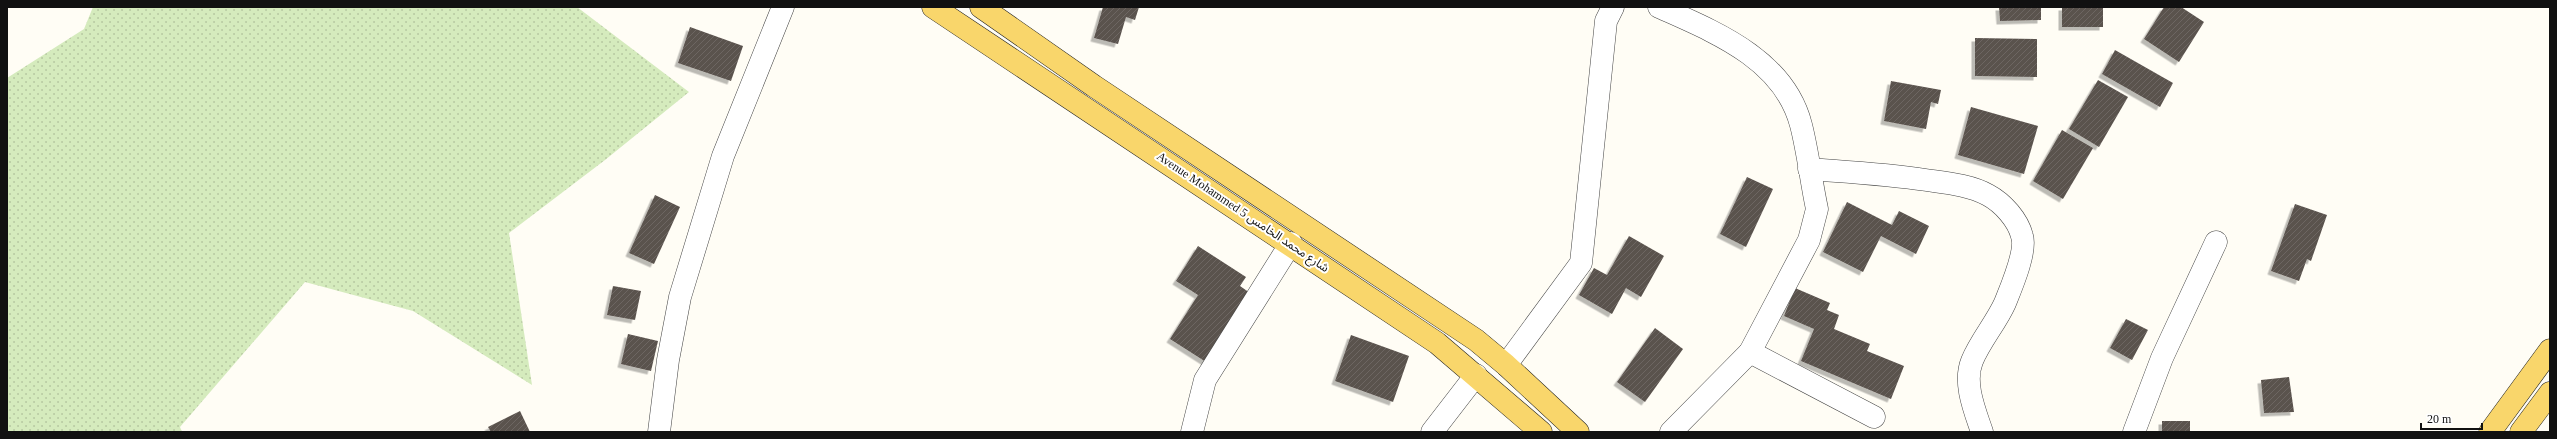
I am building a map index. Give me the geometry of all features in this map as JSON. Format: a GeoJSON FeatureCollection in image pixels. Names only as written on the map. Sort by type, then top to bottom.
{"type":"FeatureCollection","features":[{"type":"Feature","properties":{"kind":"main road","name":"Avenue Mohammed 5 شارع محمد الخامس"},"geometry":{"type":"LineString","coordinates":[[933,7],[1291,243],[1437,343],[1541,432]]}},
{"type":"Feature","properties":{"kind":"main road","name":"Avenue Mohammed 5 شارع محمد الخامس"},"geometry":{"type":"LineString","coordinates":[[981,7],[1094,86],[1441,316],[1506,365],[1578,432]]}},
{"type":"Feature","properties":{"kind":"main road"},"geometry":{"type":"LineString","coordinates":[[2490,432],[2550,350]]}},
{"type":"Feature","properties":{"kind":"main road"},"geometry":{"type":"LineString","coordinates":[[2521,432],[2550,393]]}},
{"type":"Feature","properties":{"kind":"street"},"geometry":{"type":"LineString","coordinates":[[1506,365],[1580,263],[1606,21],[1613,7]]}},
{"type":"Feature","properties":{"kind":"street"},"geometry":{"type":"LineString","coordinates":[[1659,7],[1717,33],[1760,61],[1780,80],[1790,95],[1799,120],[1817,209],[1809,240],[1750,352],[1671,432]]}},
{"type":"Feature","properties":{"kind":"street"},"geometry":{"type":"LineString","coordinates":[[659,432],[668,360],[680,296],[723,156],[783,9]]}},
{"type":"Feature","properties":{"kind":"street"},"geometry":{"type":"LineString","coordinates":[[1809,170],[1880,173],[1948,183],[1976,190],[1995,200],[2016,222],[2023,237],[2022,252],[2014,278],[2004,304],[1972,361],[1969,372],[1973,402],[1982,432]]}},
{"type":"Feature","properties":{"kind":"street"},"geometry":{"type":"LineString","coordinates":[[2134,432],[2162,358],[2216,242]]}},
{"type":"Feature","properties":{"kind":"street"},"geometry":{"type":"LineString","coordinates":[[1192,432],[1205,380],[1291,243]]}},
{"type":"Feature","properties":{"kind":"street"},"geometry":{"type":"LineString","coordinates":[[1750,352],[1874,417]]}},
{"type":"Feature","properties":{"kind":"street"},"geometry":{"type":"LineString","coordinates":[[1432,432],[1476,375]]}},
{"type":"Feature","properties":{"kind":"green space"},"geometry":{"type":"Polygon","coordinates":[[[93,7],[577,7],[689,92],[605,160],[509,233],[532,385],[413,311],[305,282],[180,427],[182,432],[7,432],[7,78],[84,29],[93,7]]]}},
{"type":"Feature","properties":{"kind":"building"},"geometry":{"type":"Polygon","coordinates":[[[1103,7],[1139,7],[1135,20],[1126,17],[1118,44],[1094,38],[1103,7]]]}},
{"type":"Feature","properties":{"kind":"building"},"geometry":{"type":"Polygon","coordinates":[[[1999,7],[2041,7],[2041,20],[2000,21],[1999,7]]]}},
{"type":"Feature","properties":{"kind":"building"},"geometry":{"type":"Polygon","coordinates":[[[2062,7],[2103,7],[2103,27],[2062,27],[2062,7]]]}},
{"type":"Feature","properties":{"kind":"building"},"geometry":{"type":"Polygon","coordinates":[[[2164,7],[2181,7],[2204,22],[2179,62],[2144,39],[2164,7]]]}},
{"type":"Feature","properties":{"kind":"building"},"geometry":{"type":"Polygon","coordinates":[[[690,27],[743,46],[731,81],[678,63],[690,27]]]}},
{"type":"Feature","properties":{"kind":"building"},"geometry":{"type":"Polygon","coordinates":[[[1975,38],[2037,39],[2037,77],[1975,76],[1975,38]]]}},
{"type":"Feature","properties":{"kind":"building"},"geometry":{"type":"Polygon","coordinates":[[[2115,50],[2173,83],[2160,107],[2102,74],[2115,50]]]}},
{"type":"Feature","properties":{"kind":"building"},"geometry":{"type":"Polygon","coordinates":[[[2098,80],[2128,97],[2099,147],[2069,129],[2098,80]]]}},
{"type":"Feature","properties":{"kind":"building"},"geometry":{"type":"Polygon","coordinates":[[[1891,81],[1941,90],[1938,104],[1931,102],[1926,129],[1884,121],[1891,81]]]}},
{"type":"Feature","properties":{"kind":"building"},"geometry":{"type":"Polygon","coordinates":[[[1971,107],[2038,126],[2024,174],[1958,155],[1971,107]]]}},
{"type":"Feature","properties":{"kind":"building"},"geometry":{"type":"Polygon","coordinates":[[[2062,130],[2093,148],[2063,199],[2033,181],[2062,130]]]}},
{"type":"Feature","properties":{"kind":"building"},"geometry":{"type":"Polygon","coordinates":[[[1747,177],[1773,189],[1746,247],[1720,234],[1747,177]]]}},
{"type":"Feature","properties":{"kind":"building"},"geometry":{"type":"Polygon","coordinates":[[[655,195],[680,207],[654,264],[629,253],[655,195]]]}},
{"type":"Feature","properties":{"kind":"building"},"geometry":{"type":"Polygon","coordinates":[[[1847,202],[1892,225],[1899,211],[1929,226],[1916,254],[1881,236],[1863,272],[1823,252],[1847,202]]]}},
{"type":"Feature","properties":{"kind":"building"},"geometry":{"type":"Polygon","coordinates":[[[2295,204],[2327,215],[2311,261],[2307,259],[2299,281],[2271,271],[2295,204]]]}},
{"type":"Feature","properties":{"kind":"building"},"geometry":{"type":"Polygon","coordinates":[[[1629,236],[1664,256],[1641,297],[1626,288],[1612,314],[1579,295],[1594,268],[1607,275],[1629,236]]]}},
{"type":"Feature","properties":{"kind":"building"},"geometry":{"type":"Polygon","coordinates":[[[1198,246],[1246,277],[1240,286],[1250,293],[1206,362],[1170,339],[1198,295],[1176,281],[1198,246]]]}},
{"type":"Feature","properties":{"kind":"building"},"geometry":{"type":"Polygon","coordinates":[[[613,286],[641,291],[635,320],[607,315],[613,286]]]}},
{"type":"Feature","properties":{"kind":"building"},"geometry":{"type":"Polygon","coordinates":[[[1795,288],[1830,303],[1827,310],[1839,315],[1834,329],[1870,344],[1867,351],[1904,366],[1891,399],[1801,361],[1814,329],[1784,316],[1795,288]]]}},
{"type":"Feature","properties":{"kind":"building"},"geometry":{"type":"Polygon","coordinates":[[[2126,319],[2148,330],[2132,360],[2110,348],[2126,319]]]}},
{"type":"Feature","properties":{"kind":"building"},"geometry":{"type":"Polygon","coordinates":[[[1655,328],[1683,349],[1645,402],[1617,382],[1655,328]]]}},
{"type":"Feature","properties":{"kind":"building"},"geometry":{"type":"Polygon","coordinates":[[[628,334],[658,341],[651,371],[621,364],[628,334]]]}},
{"type":"Feature","properties":{"kind":"building"},"geometry":{"type":"Polygon","coordinates":[[[1351,335],[1409,356],[1393,402],[1335,381],[1351,335]]]}},
{"type":"Feature","properties":{"kind":"building"},"geometry":{"type":"Polygon","coordinates":[[[2289,377],[2294,412],[2264,413],[2261,380],[2289,377]]]}},
{"type":"Feature","properties":{"kind":"building"},"geometry":{"type":"Polygon","coordinates":[[[520,411],[530,432],[491,432],[488,427],[520,411]]]}},
{"type":"Feature","properties":{"kind":"building"},"geometry":{"type":"Polygon","coordinates":[[[2162,421],[2190,421],[2190,432],[2162,432],[2162,421]]]}}]}
